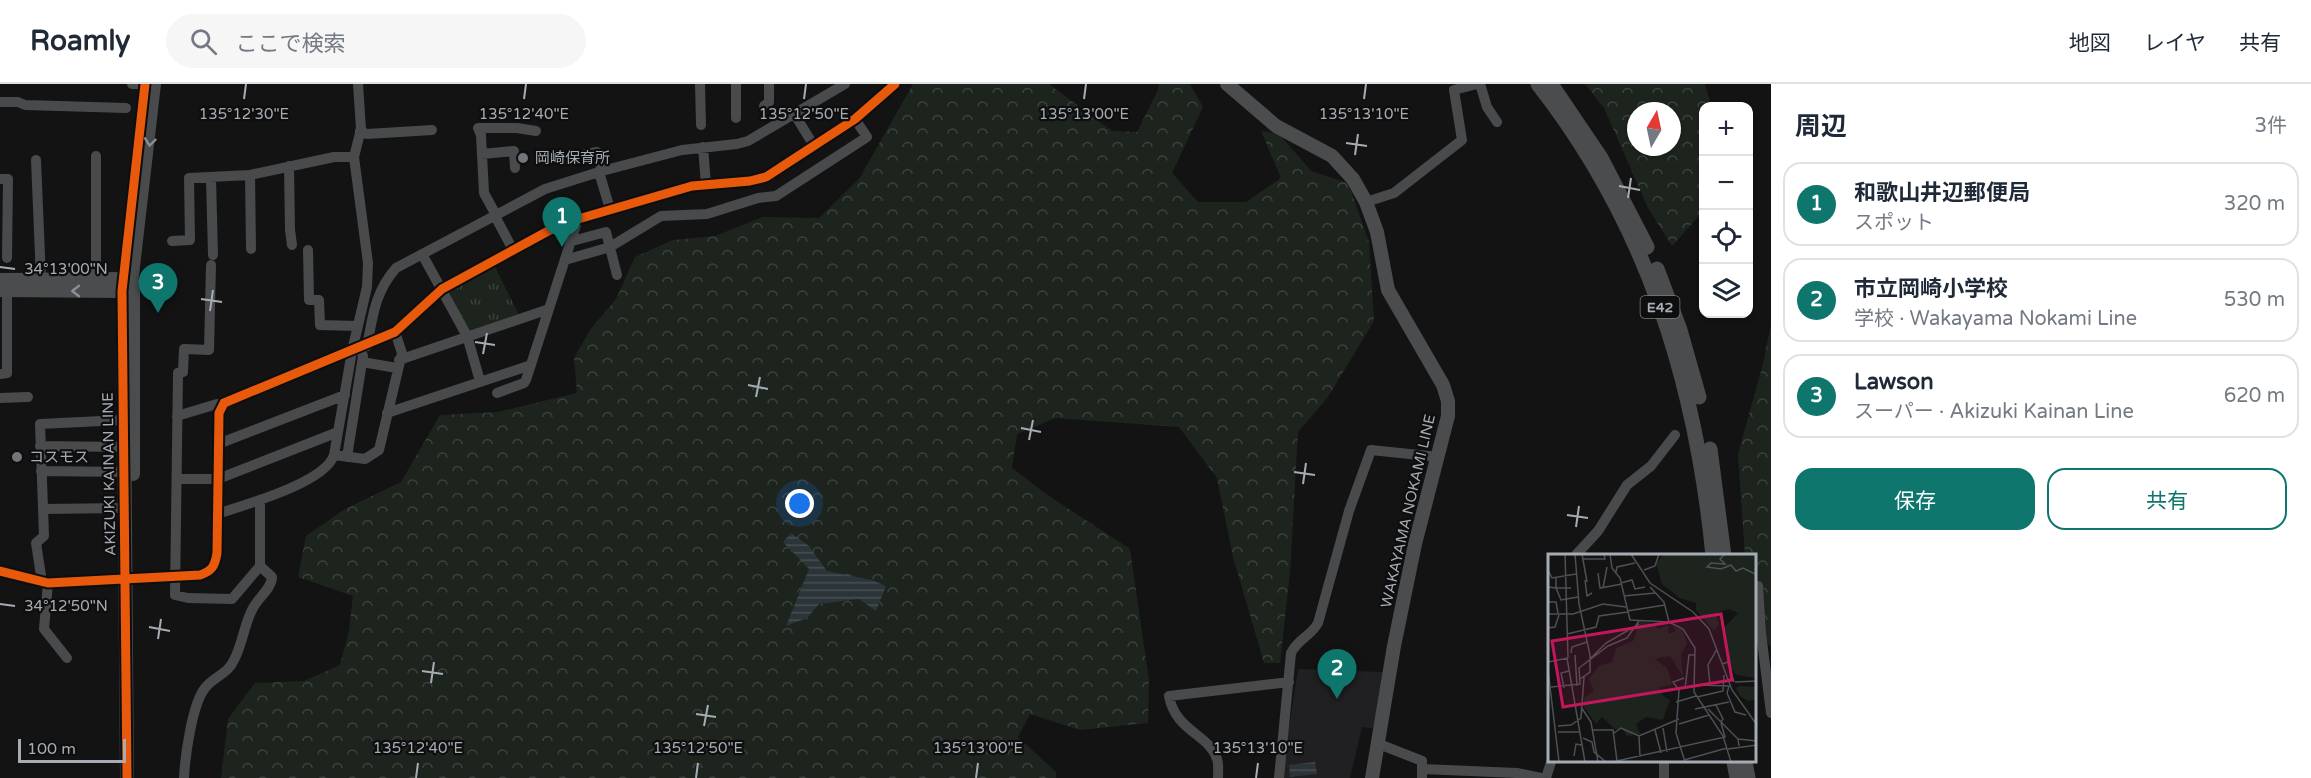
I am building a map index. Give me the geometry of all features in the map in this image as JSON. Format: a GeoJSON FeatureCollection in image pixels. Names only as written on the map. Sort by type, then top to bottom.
{"type":"FeatureCollection","features":[{"type":"Feature","properties":{"kind":"highway","name":"E42"},"geometry":{"type":"LineString","coordinates":[[1538,84],[1592,163],[1635,244],[1655,291],[1691,407],[1705,484],[1713,554]]}},
{"type":"Feature","properties":{"kind":"highway","name":"E42"},"geometry":{"type":"LineString","coordinates":[[1551,84],[1577,121],[1618,189],[1645,240],[1665,288],[1701,405],[1716,482],[1724,554]]}},
{"type":"Feature","properties":{"kind":"highway"},"geometry":{"type":"LineString","coordinates":[[1734,763],[1737,778]]}},
{"type":"Feature","properties":{"kind":"highway"},"geometry":{"type":"LineString","coordinates":[[1745,763],[1748,778]]}},
{"type":"Feature","properties":{"kind":"main road","name":"WAKAYAMA NOKAMI LINE"},"geometry":{"type":"LineString","coordinates":[[1235,86],[1276,126],[1332,156],[1353,179],[1366,202],[1377,232],[1388,290],[1443,385],[1448,401],[1448,416],[1415,544],[1394,646],[1372,778]]}},
{"type":"Feature","properties":{"kind":"main road"},"geometry":{"type":"LineString","coordinates":[[4,285],[41,279],[96,279],[126,284]]}},
{"type":"Feature","properties":{"kind":"main road"},"geometry":{"type":"LineString","coordinates":[[4,285],[126,284]]}},
{"type":"Feature","properties":{"kind":"main road","name":"AKIZUKI KAINAN LINE"},"geometry":{"type":"LineString","coordinates":[[126,284],[124,508],[129,579],[136,778]]}},
{"type":"Feature","properties":{"kind":"main road","name":"AKIZUKI KAINAN LINE"},"geometry":{"type":"LineString","coordinates":[[126,284],[129,579],[127,778]]}},
{"type":"Feature","properties":{"kind":"street"},"geometry":{"type":"LineString","coordinates":[[126,284],[145,84],[132,84]]}},
{"type":"Feature","properties":{"kind":"street"},"geometry":{"type":"LineString","coordinates":[[126,284],[156,84]]}},
{"type":"Feature","properties":{"kind":"street"},"geometry":{"type":"LineString","coordinates":[[347,456],[363,354],[360,348],[358,326],[367,287],[368,263],[354,157],[360,131],[358,84]]}},
{"type":"Feature","properties":{"kind":"street"},"geometry":{"type":"LineString","coordinates":[[700,84],[701,125]]}},
{"type":"Feature","properties":{"kind":"street"},"geometry":{"type":"LineString","coordinates":[[736,84],[736,118]]}},
{"type":"Feature","properties":{"kind":"street"},"geometry":{"type":"LineString","coordinates":[[764,106],[769,102],[769,84]]}},
{"type":"Feature","properties":{"kind":"street"},"geometry":{"type":"LineString","coordinates":[[217,514],[260,500],[312,477],[332,461],[345,395],[375,302],[385,281],[396,267],[545,189],[601,171],[682,150],[748,141],[845,84]]}},
{"type":"Feature","properties":{"kind":"street"},"geometry":{"type":"LineString","coordinates":[[0,572],[45,582],[200,576],[213,568],[217,553],[219,412],[224,403],[395,332],[442,290],[561,224],[692,186],[766,177],[855,119],[895,84]]}},
{"type":"Feature","properties":{"kind":"street"},"geometry":{"type":"LineString","coordinates":[[1366,202],[1394,193],[1462,140],[1454,90],[1478,84],[1487,107],[1497,122]]}},
{"type":"Feature","properties":{"kind":"street"},"geometry":{"type":"LineString","coordinates":[[0,102],[126,108]]}},
{"type":"Feature","properties":{"kind":"street"},"geometry":{"type":"LineString","coordinates":[[795,115],[814,146]]}},
{"type":"Feature","properties":{"kind":"street"},"geometry":{"type":"LineString","coordinates":[[565,260],[610,247],[661,216],[707,214],[758,198],[776,196],[867,137],[855,119]]}},
{"type":"Feature","properties":{"kind":"street"},"geometry":{"type":"LineString","coordinates":[[513,250],[484,193],[478,128],[517,128],[536,131]]}},
{"type":"Feature","properties":{"kind":"street"},"geometry":{"type":"LineString","coordinates":[[360,131],[367,134],[432,130]]}},
{"type":"Feature","properties":{"kind":"street"},"geometry":{"type":"LineString","coordinates":[[703,147],[706,185]]}},
{"type":"Feature","properties":{"kind":"street"},"geometry":{"type":"LineString","coordinates":[[482,154],[514,151],[515,168]]}},
{"type":"Feature","properties":{"kind":"street"},"geometry":{"type":"LineString","coordinates":[[568,158],[597,152],[610,209]]}},
{"type":"Feature","properties":{"kind":"street"},"geometry":{"type":"LineString","coordinates":[[96,156],[96,279]]}},
{"type":"Feature","properties":{"kind":"street"},"geometry":{"type":"LineString","coordinates":[[172,241],[190,240],[189,178],[250,175],[334,157],[354,157]]}},
{"type":"Feature","properties":{"kind":"street"},"geometry":{"type":"LineString","coordinates":[[36,160],[41,279]]}},
{"type":"Feature","properties":{"kind":"street"},"geometry":{"type":"LineString","coordinates":[[289,166],[292,245]]}},
{"type":"Feature","properties":{"kind":"street"},"geometry":{"type":"LineString","coordinates":[[250,175],[251,249]]}},
{"type":"Feature","properties":{"kind":"street"},"geometry":{"type":"LineString","coordinates":[[211,178],[212,260],[209,350],[184,350],[183,372],[178,373],[175,595],[188,598],[231,599],[260,566],[260,500]]}},
{"type":"Feature","properties":{"kind":"street"},"geometry":{"type":"LineString","coordinates":[[0,179],[8,179],[4,246],[7,258]]}},
{"type":"Feature","properties":{"kind":"street"},"geometry":{"type":"LineString","coordinates":[[756,180],[758,198]]}},
{"type":"Feature","properties":{"kind":"street"},"geometry":{"type":"LineString","coordinates":[[656,196],[661,216]]}},
{"type":"Feature","properties":{"kind":"street"},"geometry":{"type":"LineString","coordinates":[[497,393],[524,383],[578,219]]}},
{"type":"Feature","properties":{"kind":"street"},"geometry":{"type":"LineString","coordinates":[[572,241],[606,232],[617,275]]}},
{"type":"Feature","properties":{"kind":"street"},"geometry":{"type":"LineString","coordinates":[[308,250],[309,300],[320,300],[320,325],[358,326]]}},
{"type":"Feature","properties":{"kind":"street"},"geometry":{"type":"LineString","coordinates":[[422,254],[467,336],[480,381]]}},
{"type":"Feature","properties":{"kind":"street"},"geometry":{"type":"LineString","coordinates":[[0,374],[7,373],[4,285]]}},
{"type":"Feature","properties":{"kind":"street"},"geometry":{"type":"LineString","coordinates":[[362,362],[398,364],[467,336],[549,309]]}},
{"type":"Feature","properties":{"kind":"street"},"geometry":{"type":"LineString","coordinates":[[334,455],[365,459],[379,450],[402,353],[395,332]]}},
{"type":"Feature","properties":{"kind":"street"},"geometry":{"type":"LineString","coordinates":[[387,413],[531,365]]}},
{"type":"Feature","properties":{"kind":"street"},"geometry":{"type":"LineString","coordinates":[[218,444],[345,395]]}},
{"type":"Feature","properties":{"kind":"street"},"geometry":{"type":"LineString","coordinates":[[0,398],[28,398]]}},
{"type":"Feature","properties":{"kind":"street"},"geometry":{"type":"LineString","coordinates":[[177,416],[217,404],[221,406]]}},
{"type":"Feature","properties":{"kind":"street"},"geometry":{"type":"LineString","coordinates":[[67,658],[44,629],[45,582],[36,543],[44,536],[40,424],[123,420]]}},
{"type":"Feature","properties":{"kind":"street"},"geometry":{"type":"LineString","coordinates":[[177,479],[218,480],[338,432]]}},
{"type":"Feature","properties":{"kind":"street"},"geometry":{"type":"LineString","coordinates":[[1577,554],[1598,531],[1627,485],[1650,466],[1675,435]]}},
{"type":"Feature","properties":{"kind":"street"},"geometry":{"type":"LineString","coordinates":[[40,446],[124,447]]}},
{"type":"Feature","properties":{"kind":"street"},"geometry":{"type":"LineString","coordinates":[[1279,778],[1292,653],[1297,642],[1312,633],[1318,623],[1349,511],[1371,450],[1438,457]]}},
{"type":"Feature","properties":{"kind":"street"},"geometry":{"type":"LineString","coordinates":[[41,471],[124,472]]}},
{"type":"Feature","properties":{"kind":"street"},"geometry":{"type":"LineString","coordinates":[[43,509],[124,508]]}},
{"type":"Feature","properties":{"kind":"street"},"geometry":{"type":"LineString","coordinates":[[184,778],[198,701],[205,687],[222,676],[234,662],[257,599],[272,582],[272,577],[260,566]]}},
{"type":"Feature","properties":{"kind":"street"},"geometry":{"type":"LineString","coordinates":[[1756,585],[1758,586],[1761,633],[1771,713]]}},
{"type":"Feature","properties":{"kind":"street"},"geometry":{"type":"LineString","coordinates":[[1218,778],[1218,760],[1213,751],[1177,717],[1171,708],[1169,696],[1289,682]]}},
{"type":"Feature","properties":{"kind":"street"},"geometry":{"type":"LineString","coordinates":[[1378,744],[1422,761],[1422,774],[1518,773],[1541,778]]}},
{"type":"Feature","properties":{"kind":"street"},"geometry":{"type":"LineString","coordinates":[[1545,778],[1551,763]]}},
{"type":"Feature","properties":{"kind":"shaded area"},"geometry":{"type":"Polygon","coordinates":[[[791,533],[809,546],[827,571],[872,580],[886,586],[876,611],[859,599],[819,604],[807,618],[786,626],[809,569],[783,542],[791,533]]]}},
{"type":"Feature","properties":{"kind":"shaded area"},"geometry":{"type":"Polygon","coordinates":[[[1298,669],[1385,672],[1375,729],[1362,727],[1350,778],[1281,778],[1298,669]]]}},
{"type":"Feature","properties":{"kind":"shaded area"},"geometry":{"type":"Polygon","coordinates":[[[1315,762],[1317,774],[1290,777],[1289,765],[1315,762]]]}},
{"type":"Feature","properties":{"kind":"green space"},"geometry":{"type":"Polygon","coordinates":[[[913,84],[1049,84],[1112,131],[1137,132],[1159,84],[1190,84],[1203,107],[1172,173],[1198,202],[1246,202],[1281,178],[1261,131],[1279,134],[1311,171],[1348,183],[1369,242],[1374,321],[1328,397],[1298,432],[1290,572],[1280,663],[1264,663],[1233,557],[1217,478],[1179,427],[1056,418],[1017,434],[1012,468],[1046,494],[1130,549],[1149,681],[1148,723],[1080,730],[1030,714],[1018,737],[1056,772],[1056,778],[221,778],[228,719],[255,683],[304,681],[340,665],[349,631],[353,596],[298,577],[306,536],[345,509],[401,482],[440,415],[498,412],[577,393],[574,358],[590,330],[616,299],[635,257],[673,240],[715,236],[763,217],[819,218],[859,179],[913,84]]]}},
{"type":"Feature","properties":{"kind":"green space"},"geometry":{"type":"Polygon","coordinates":[[[1585,84],[1705,84],[1710,102],[1699,102],[1699,216],[1672,246],[1648,208],[1604,108],[1585,84]]]}},
{"type":"Feature","properties":{"kind":"green space"},"geometry":{"type":"Polygon","coordinates":[[[494,265],[519,315],[469,332],[446,293],[494,265]]]}},
{"type":"Feature","properties":{"kind":"green space"},"geometry":{"type":"Polygon","coordinates":[[[1771,324],[1771,647],[1756,627],[1756,554],[1745,554],[1738,454],[1763,364],[1771,324]]]}},
{"type":"Feature","properties":{"kind":"cycle path"},"geometry":{"type":"LineString","coordinates":[[127,778],[122,291],[145,84]]}},
{"type":"Feature","properties":{"kind":"cycle path"},"geometry":{"type":"LineString","coordinates":[[0,571],[48,583],[200,575],[207,572],[214,565],[217,553],[219,413],[224,403],[395,332],[442,289],[561,224],[692,186],[750,181],[766,177],[855,119],[895,84]]}},
{"type":"Feature","properties":{"kind":"place","name":"岡崎保育所"},"geometry":{"type":"Point","coordinates":[523,158]}},
{"type":"Feature","properties":{"kind":"place","name":"和歌山井辺郵便局"},"geometry":{"type":"Point","coordinates":[562,247]}},
{"type":"Feature","properties":{"kind":"place","name":"Lawson"},"geometry":{"type":"Point","coordinates":[158,313]}},
{"type":"Feature","properties":{"kind":"place","name":"コスモス"},"geometry":{"type":"Point","coordinates":[17,457]}},
{"type":"Feature","properties":{"kind":"place","name":"市立岡崎小学校"},"geometry":{"type":"Point","coordinates":[1337,699]}}]}
